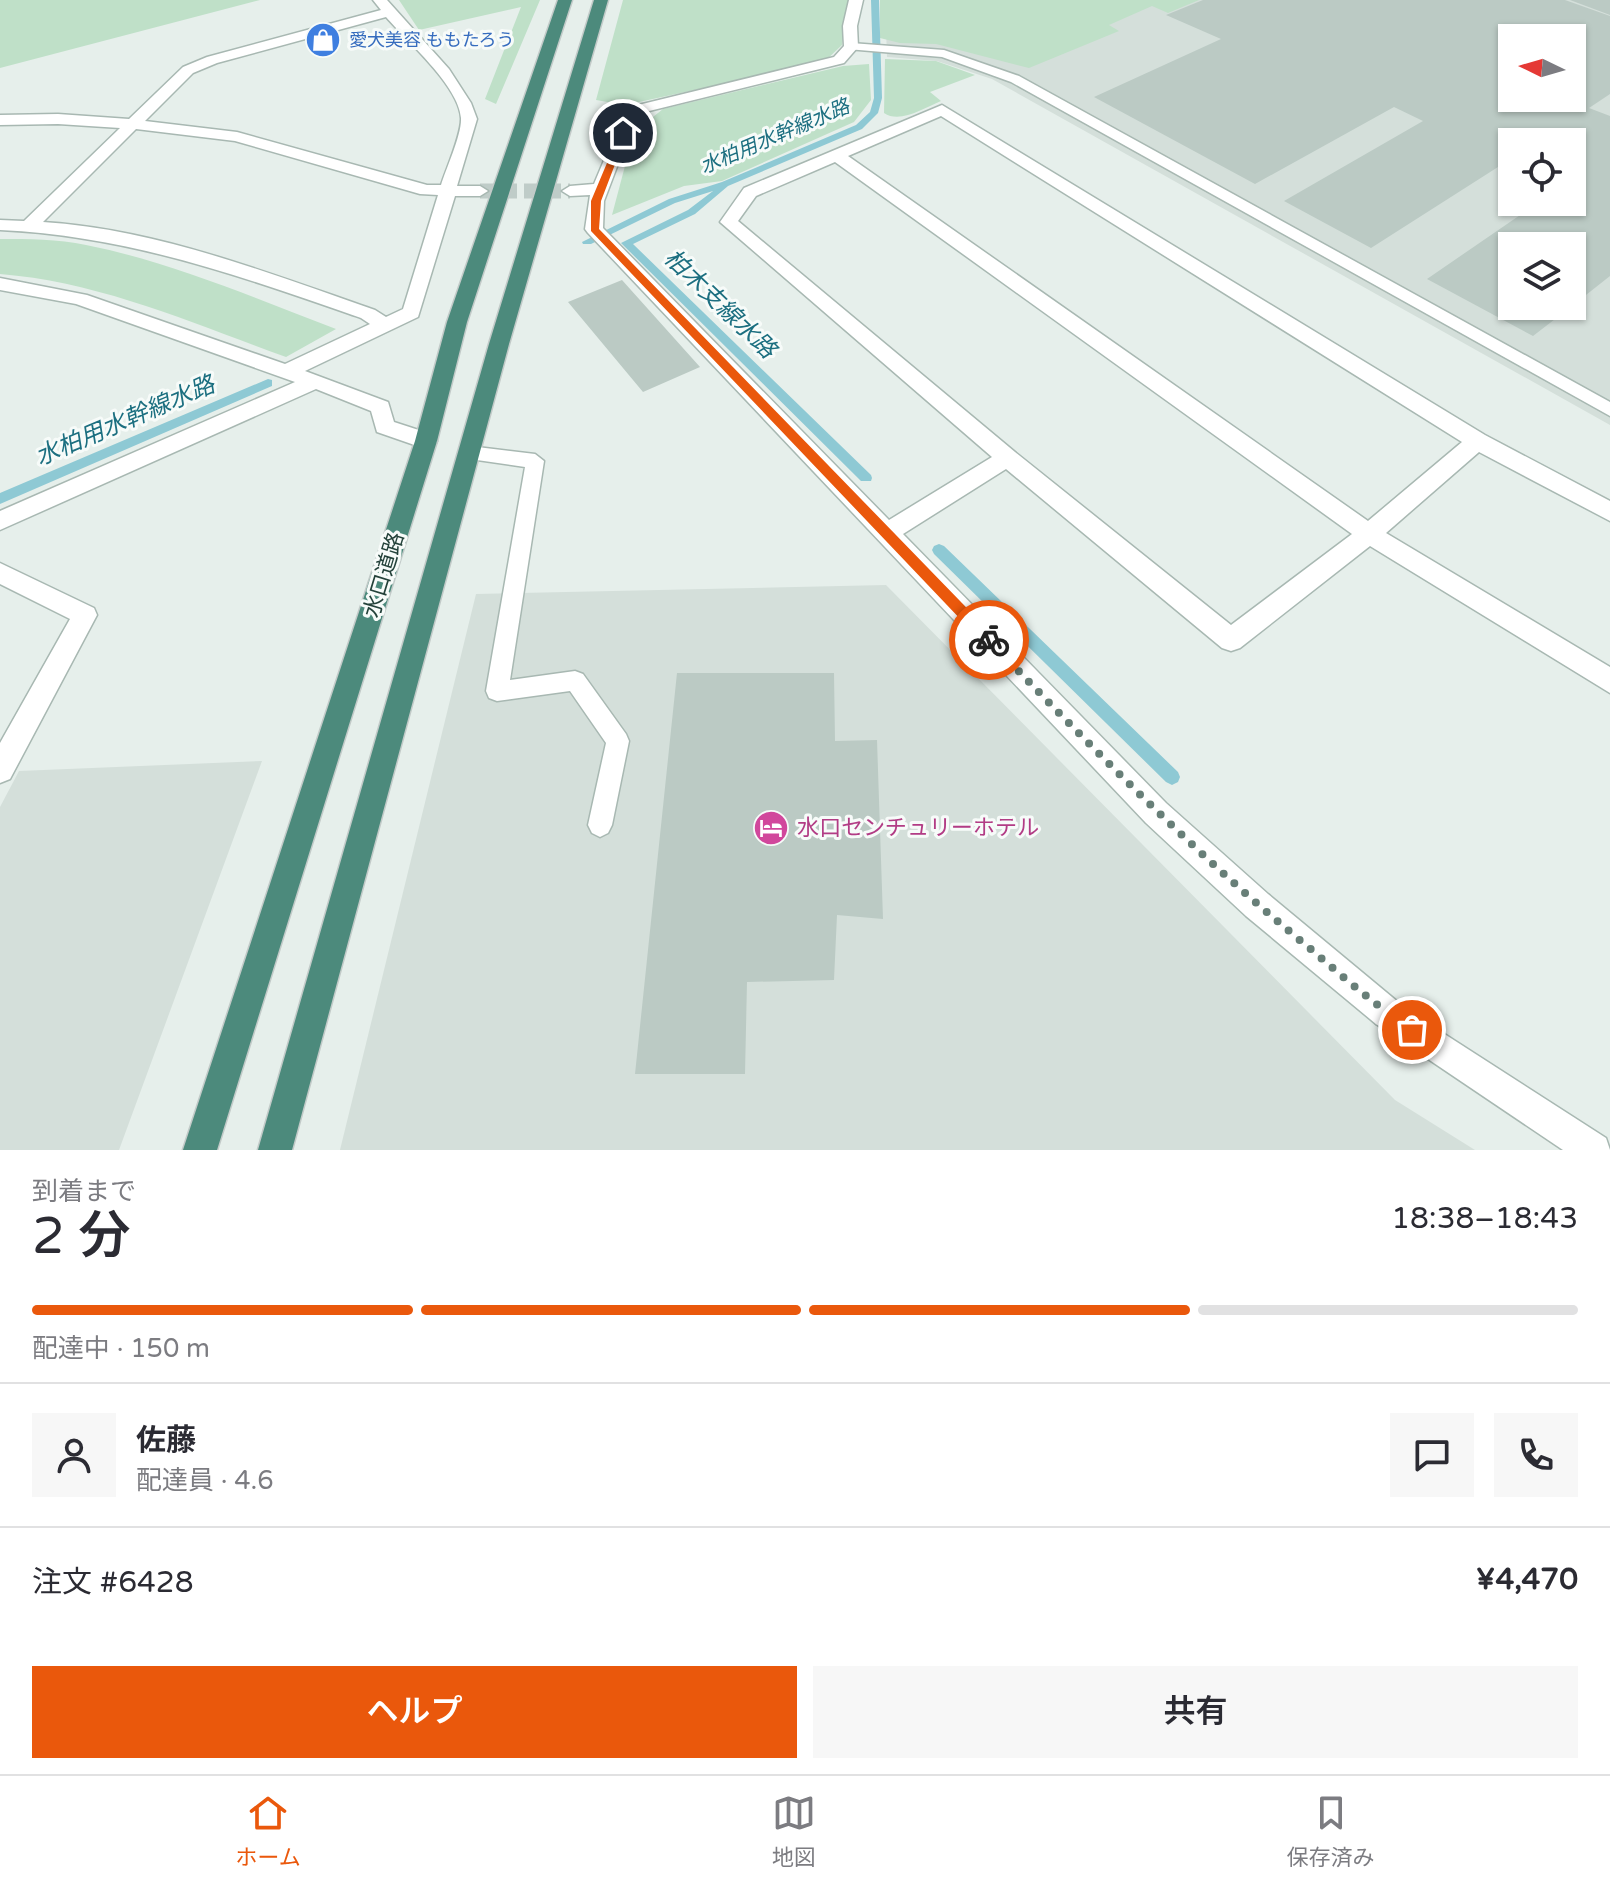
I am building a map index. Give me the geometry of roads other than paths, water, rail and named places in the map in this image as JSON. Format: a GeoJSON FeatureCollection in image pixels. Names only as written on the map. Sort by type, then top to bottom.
{"type":"FeatureCollection","features":[{"type":"Feature","properties":{"kind":"highway","name":"水口道路"},"geometry":{"type":"LineString","coordinates":[[200,1150],[426,441],[457,322],[565,0]]}},
{"type":"Feature","properties":{"kind":"highway"},"geometry":{"type":"LineString","coordinates":[[275,1150],[469,453],[601,0]]}},
{"type":"Feature","properties":{"kind":"street"},"geometry":{"type":"LineString","coordinates":[[856,0],[850,26],[857,47],[839,60],[631,111],[596,201],[599,235],[1156,813],[1257,905],[1387,1013],[1594,1150]]}},
{"type":"Feature","properties":{"kind":"street"},"geometry":{"type":"LineString","coordinates":[[30,225],[188,70],[384,6],[455,87],[466,106],[469,119],[411,313],[285,372]]}},
{"type":"Feature","properties":{"kind":"street"},"geometry":{"type":"LineString","coordinates":[[1477,441],[1369,534],[1231,640],[1007,458],[729,222],[750,192],[942,110],[1477,441],[1610,512]]}},
{"type":"Feature","properties":{"kind":"street"},"geometry":{"type":"LineString","coordinates":[[0,120],[133,123],[237,137],[426,190],[480,191]]}},
{"type":"Feature","properties":{"kind":"street"},"geometry":{"type":"LineString","coordinates":[[837,156],[1369,534],[1610,681]]}},
{"type":"Feature","properties":{"kind":"street"},"geometry":{"type":"LineString","coordinates":[[570,191],[601,189]]}},
{"type":"Feature","properties":{"kind":"street"},"geometry":{"type":"LineString","coordinates":[[0,225],[88,230],[178,250],[368,314],[383,324]]}},
{"type":"Feature","properties":{"kind":"street"},"geometry":{"type":"LineString","coordinates":[[0,284],[80,299],[314,382],[381,407],[384,427],[426,441]]}},
{"type":"Feature","properties":{"kind":"street"},"geometry":{"type":"LineString","coordinates":[[0,521],[314,382]]}},
{"type":"Feature","properties":{"kind":"street"},"geometry":{"type":"LineString","coordinates":[[886,533],[1007,458]]}},
{"type":"Feature","properties":{"kind":"street"},"geometry":{"type":"LineString","coordinates":[[0,573],[85,615],[0,770]]}},
{"type":"Feature","properties":{"kind":"lane"},"geometry":{"type":"LineString","coordinates":[[857,47],[944,54],[1015,79],[1610,410]]}},
{"type":"Feature","properties":{"kind":"lane"},"geometry":{"type":"LineString","coordinates":[[469,453],[535,461],[497,691],[575,681],[618,741],[600,825]]}},
{"type":"Feature","properties":{"kind":"waterway","name":"水柏用水幹線水路"},"geometry":{"type":"LineString","coordinates":[[725,184],[859,127],[874,113],[878,98],[875,0]]}},
{"type":"Feature","properties":{"kind":"waterway","name":"水柏用水幹線水路"},"geometry":{"type":"LineString","coordinates":[[587,242],[672,201],[725,184]]}},
{"type":"Feature","properties":{"kind":"waterway","name":"柏木支線水路"},"geometry":{"type":"LineString","coordinates":[[725,184],[692,212],[626,243],[866,478]]}},
{"type":"Feature","properties":{"kind":"waterway","name":"水柏用水幹線水路"},"geometry":{"type":"LineString","coordinates":[[0,499],[268,383]]}},
{"type":"Feature","properties":{"kind":"waterway","name":"柏木支線水路"},"geometry":{"type":"LineString","coordinates":[[939,550],[1172,777]]}},
{"type":"Feature","properties":{"kind":"tunnel"},"geometry":{"type":"LineString","coordinates":[[480,191],[570,191]]}},
{"type":"Feature","properties":{"kind":"place","name":"愛犬美容 ももたろう"},"geometry":{"type":"Point","coordinates":[323,40]}},
{"type":"Feature","properties":{"kind":"place","name":"水口センチュリーホテル"},"geometry":{"type":"Point","coordinates":[771,828]}}]}
